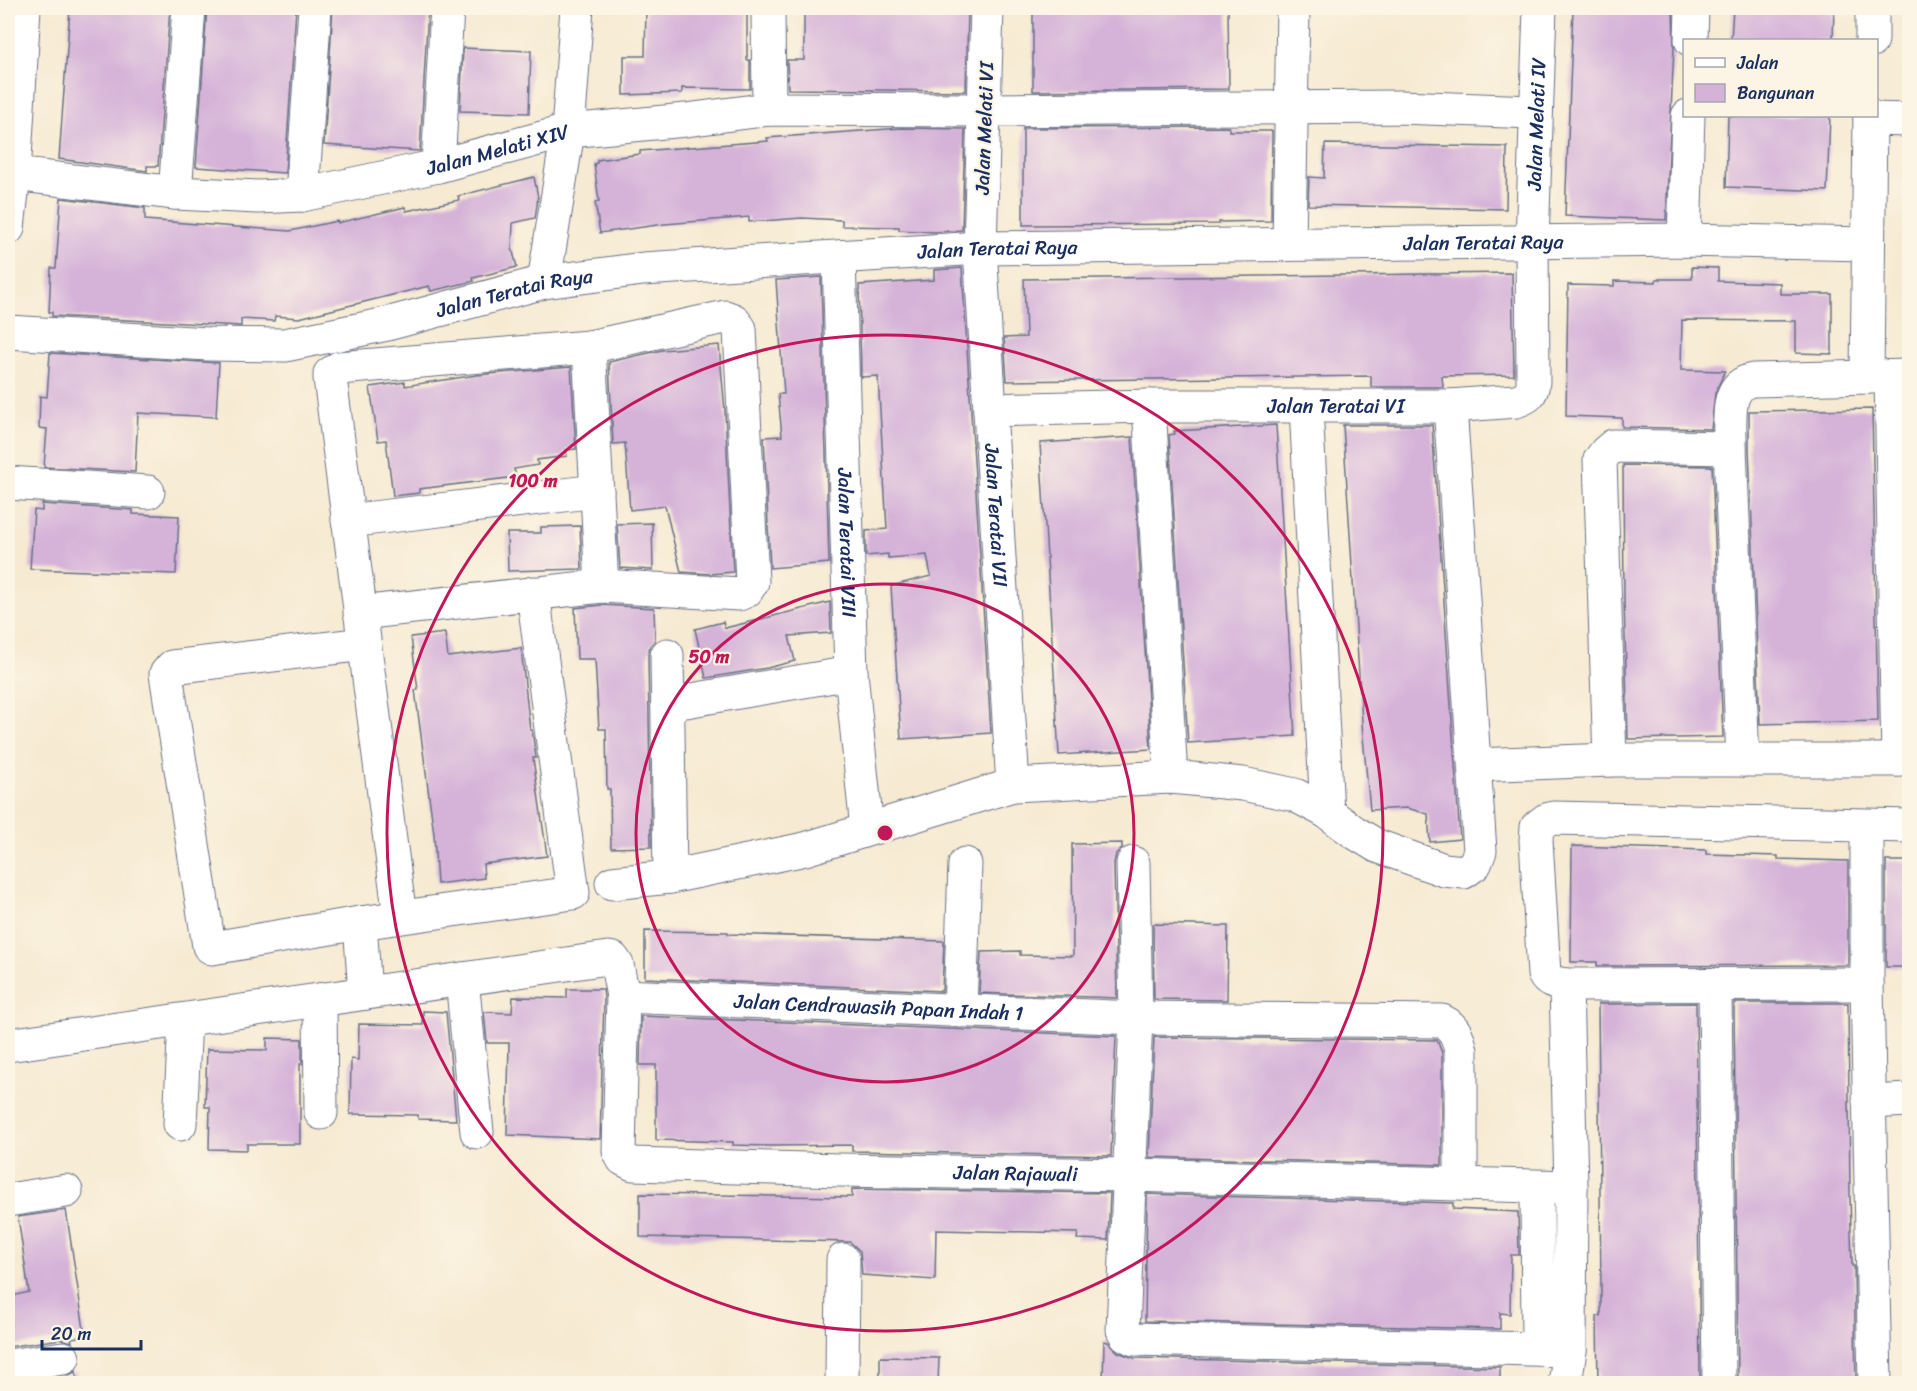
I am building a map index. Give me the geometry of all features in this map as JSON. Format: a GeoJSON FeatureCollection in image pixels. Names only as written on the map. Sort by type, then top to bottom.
{"type":"FeatureCollection","features":[{"type":"Feature","properties":{"kind":"street"},"geometry":{"type":"LineString","coordinates":[[8,228],[14,174],[24,8]]}},
{"type":"Feature","properties":{"kind":"street"},"geometry":{"type":"LineString","coordinates":[[175,193],[189,8]]}},
{"type":"Feature","properties":{"kind":"street"},"geometry":{"type":"LineString","coordinates":[[302,195],[315,8]]}},
{"type":"Feature","properties":{"kind":"street"},"geometry":{"type":"LineString","coordinates":[[438,166],[447,8]]}},
{"type":"Feature","properties":{"kind":"street"},"geometry":{"type":"LineString","coordinates":[[544,282],[568,131],[577,8]]}},
{"type":"Feature","properties":{"kind":"street"},"geometry":{"type":"LineString","coordinates":[[768,8],[769,109]]}},
{"type":"Feature","properties":{"kind":"street","name":"Jalan Melati VI"},"geometry":{"type":"LineString","coordinates":[[980,248],[987,8]]}},
{"type":"Feature","properties":{"kind":"street"},"geometry":{"type":"LineString","coordinates":[[1289,244],[1293,8]]}},
{"type":"Feature","properties":{"kind":"street","name":"Jalan Melati IV"},"geometry":{"type":"LineString","coordinates":[[1532,243],[1540,8]]}},
{"type":"Feature","properties":{"kind":"street"},"geometry":{"type":"LineString","coordinates":[[1690,39],[1692,8]]}},
{"type":"Feature","properties":{"kind":"street"},"geometry":{"type":"LineString","coordinates":[[1872,8],[1872,39]]}},
{"type":"Feature","properties":{"kind":"street","name":"Jalan Melati XIV"},"geometry":{"type":"LineString","coordinates":[[14,174],[175,193],[302,195],[438,166],[568,131],[686,120],[769,109],[984,110],[1400,106],[1536,112]]}},
{"type":"Feature","properties":{"kind":"street"},"geometry":{"type":"LineString","coordinates":[[1684,240],[1688,117]]}},
{"type":"Feature","properties":{"kind":"street"},"geometry":{"type":"LineString","coordinates":[[1475,765],[1610,760],[1904,760],[1889,377],[1867,244],[1870,118],[1910,120]]}},
{"type":"Feature","properties":{"kind":"street","name":"Jalan Teratai Raya"},"geometry":{"type":"LineString","coordinates":[[8,332],[208,344],[285,345],[387,324],[544,282],[643,269],[980,248],[1684,240],[1867,244]]}},
{"type":"Feature","properties":{"kind":"street","name":"Jalan Teratai VI"},"geometry":{"type":"LineString","coordinates":[[990,410],[1149,406],[1450,406],[1516,401],[1526,398],[1532,392],[1532,243]]}},
{"type":"Feature","properties":{"kind":"street","name":"Jalan Teratai VII"},"geometry":{"type":"LineString","coordinates":[[980,248],[1014,784]]}},
{"type":"Feature","properties":{"kind":"street","name":"Jalan Teratai VIII"},"geometry":{"type":"LineString","coordinates":[[839,257],[851,673],[867,830]]}},
{"type":"Feature","properties":{"kind":"street"},"geometry":{"type":"LineString","coordinates":[[400,917],[362,629],[330,378],[331,372],[339,368],[589,347],[725,317],[733,320],[740,329],[752,582],[746,591],[739,594],[602,586],[533,593],[362,629],[172,667],[166,674],[209,946],[215,949],[360,923],[573,893],[533,593]]}},
{"type":"Feature","properties":{"kind":"street"},"geometry":{"type":"LineString","coordinates":[[589,347],[602,586]]}},
{"type":"Feature","properties":{"kind":"street"},"geometry":{"type":"LineString","coordinates":[[1743,760],[1730,448],[1732,396],[1736,387],[1744,381],[1889,377]]}},
{"type":"Feature","properties":{"kind":"street"},"geometry":{"type":"LineString","coordinates":[[1149,406],[1171,777]]}},
{"type":"Feature","properties":{"kind":"street"},"geometry":{"type":"LineString","coordinates":[[612,883],[670,877],[806,849],[1014,784],[1171,777],[1244,784],[1295,795],[1327,812],[1377,846],[1444,870],[1464,872],[1475,864],[1480,851],[1450,406]]}},
{"type":"Feature","properties":{"kind":"street"},"geometry":{"type":"LineString","coordinates":[[1306,407],[1327,812]]}},
{"type":"Feature","properties":{"kind":"street"},"geometry":{"type":"LineString","coordinates":[[1610,760],[1600,460],[1613,446],[1730,448]]}},
{"type":"Feature","properties":{"kind":"street"},"geometry":{"type":"LineString","coordinates":[[8,483],[148,492]]}},
{"type":"Feature","properties":{"kind":"street"},"geometry":{"type":"LineString","coordinates":[[348,520],[597,491]]}},
{"type":"Feature","properties":{"kind":"street"},"geometry":{"type":"LineString","coordinates":[[667,655],[670,877]]}},
{"type":"Feature","properties":{"kind":"street"},"geometry":{"type":"LineString","coordinates":[[668,704],[851,673]]}},
{"type":"Feature","properties":{"kind":"street"},"geometry":{"type":"LineString","coordinates":[[1867,984],[1715,985],[1551,982],[1544,974],[1536,840],[1538,827],[1546,820],[1554,818],[1910,826]]}},
{"type":"Feature","properties":{"kind":"street"},"geometry":{"type":"LineString","coordinates":[[1867,825],[1867,984],[1875,1383]]}},
{"type":"Feature","properties":{"kind":"street"},"geometry":{"type":"LineString","coordinates":[[1133,863],[1136,1018],[1122,1330],[1126,1335],[1134,1340],[1554,1349]]}},
{"type":"Feature","properties":{"kind":"street"},"geometry":{"type":"LineString","coordinates":[[960,1011],[965,864]]}},
{"type":"Feature","properties":{"kind":"street"},"geometry":{"type":"LineString","coordinates":[[360,923],[365,993]]}},
{"type":"Feature","properties":{"kind":"street","name":"Jalan Rajawali"},"geometry":{"type":"LineString","coordinates":[[8,1045],[608,958],[613,959],[617,965],[623,996],[619,1147],[623,1159],[633,1164],[1571,1187]]}},
{"type":"Feature","properties":{"kind":"street"},"geometry":{"type":"LineString","coordinates":[[462,979],[477,1132]]}},
{"type":"Feature","properties":{"kind":"street"},"geometry":{"type":"LineString","coordinates":[[1554,1349],[1571,1187],[1566,984]]}},
{"type":"Feature","properties":{"kind":"street"},"geometry":{"type":"LineString","coordinates":[[1715,985],[1719,1383]]}},
{"type":"Feature","properties":{"kind":"street","name":"Jalan Cendrawasih Papan Indah 1"},"geometry":{"type":"LineString","coordinates":[[623,996],[1136,1018],[1442,1021],[1449,1025],[1458,1036],[1461,1051],[1461,1184]]}},
{"type":"Feature","properties":{"kind":"street"},"geometry":{"type":"LineString","coordinates":[[320,1000],[321,1113]]}},
{"type":"Feature","properties":{"kind":"street"},"geometry":{"type":"LineString","coordinates":[[180,1124],[185,1020]]}},
{"type":"Feature","properties":{"kind":"street"},"geometry":{"type":"LineString","coordinates":[[1869,1102],[1910,1100]]}},
{"type":"Feature","properties":{"kind":"street"},"geometry":{"type":"LineString","coordinates":[[1537,1187],[1554,1349],[1565,1383]]}},
{"type":"Feature","properties":{"kind":"street"},"geometry":{"type":"LineString","coordinates":[[8,1200],[66,1191]]}},
{"type":"Feature","properties":{"kind":"street"},"geometry":{"type":"LineString","coordinates":[[842,1383],[843,1260]]}},
{"type":"Feature","properties":{"kind":"street"},"geometry":{"type":"LineString","coordinates":[[8,1366],[63,1358]]}},
{"type":"Feature","properties":{"kind":"building"},"geometry":{"type":"Polygon","coordinates":[[[70,8],[170,8],[158,166],[147,166],[147,171],[59,159],[70,8]]]}},
{"type":"Feature","properties":{"kind":"building"},"geometry":{"type":"Polygon","coordinates":[[[207,8],[296,8],[285,173],[196,167],[207,8]]]}},
{"type":"Feature","properties":{"kind":"building"},"geometry":{"type":"Polygon","coordinates":[[[333,8],[428,8],[420,151],[324,145],[333,8]]]}},
{"type":"Feature","properties":{"kind":"building"},"geometry":{"type":"Polygon","coordinates":[[[646,8],[747,8],[747,60],[750,60],[750,89],[682,88],[682,93],[624,95],[624,56],[645,56],[646,8]]]}},
{"type":"Feature","properties":{"kind":"building"},"geometry":{"type":"Polygon","coordinates":[[[804,8],[968,8],[966,91],[788,89],[787,60],[804,60],[804,8]]]}},
{"type":"Feature","properties":{"kind":"building"},"geometry":{"type":"Polygon","coordinates":[[[1033,8],[1228,8],[1229,89],[1033,91],[1033,8]]]}},
{"type":"Feature","properties":{"kind":"building"},"geometry":{"type":"Polygon","coordinates":[[[1573,8],[1673,8],[1674,46],[1666,220],[1565,216],[1573,8]]]}},
{"type":"Feature","properties":{"kind":"building"},"geometry":{"type":"Polygon","coordinates":[[[1733,8],[1834,8],[1833,39],[1731,39],[1733,8]]]}},
{"type":"Feature","properties":{"kind":"building"},"geometry":{"type":"Polygon","coordinates":[[[463,48],[531,51],[529,113],[460,111],[463,48]]]}},
{"type":"Feature","properties":{"kind":"building"},"geometry":{"type":"Polygon","coordinates":[[[1728,117],[1830,117],[1827,191],[1726,187],[1728,117]]]}},
{"type":"Feature","properties":{"kind":"building"},"geometry":{"type":"Polygon","coordinates":[[[1229,127],[1229,131],[1272,131],[1271,221],[1219,222],[1219,224],[1023,225],[1023,128],[1229,127]]]}},
{"type":"Feature","properties":{"kind":"building"},"geometry":{"type":"Polygon","coordinates":[[[901,128],[965,129],[962,230],[935,232],[899,230],[899,227],[842,226],[842,220],[802,218],[749,222],[749,217],[665,224],[600,233],[595,202],[599,201],[594,164],[597,160],[640,154],[640,151],[768,141],[767,138],[901,128]]]}},
{"type":"Feature","properties":{"kind":"building"},"geometry":{"type":"Polygon","coordinates":[[[1325,144],[1507,147],[1506,209],[1308,205],[1309,177],[1324,178],[1325,144]]]}},
{"type":"Feature","properties":{"kind":"building"},"geometry":{"type":"Polygon","coordinates":[[[534,177],[538,197],[535,218],[513,223],[512,248],[517,267],[473,278],[474,281],[431,291],[429,286],[299,318],[275,316],[274,321],[241,319],[241,326],[52,316],[52,312],[49,312],[51,268],[56,268],[61,198],[145,208],[145,220],[290,231],[337,221],[338,223],[405,207],[406,211],[459,200],[458,196],[534,177]]]}},
{"type":"Feature","properties":{"kind":"building"},"geometry":{"type":"Polygon","coordinates":[[[1692,267],[1718,268],[1718,281],[1780,283],[1780,294],[1832,294],[1832,354],[1796,353],[1796,321],[1682,320],[1681,370],[1725,371],[1715,393],[1711,429],[1622,427],[1622,418],[1566,416],[1568,285],[1614,286],[1614,281],[1656,282],[1656,279],[1692,279],[1692,267]]]}},
{"type":"Feature","properties":{"kind":"building"},"geometry":{"type":"Polygon","coordinates":[[[962,268],[991,733],[901,739],[891,586],[931,576],[927,555],[888,558],[888,554],[866,556],[866,531],[887,529],[878,376],[861,377],[859,285],[934,280],[934,270],[962,268]]]}},
{"type":"Feature","properties":{"kind":"building"},"geometry":{"type":"Polygon","coordinates":[[[1512,273],[1514,375],[1442,376],[1443,387],[1371,387],[1371,376],[1007,381],[1004,338],[1026,337],[1024,279],[1512,273]]]}},
{"type":"Feature","properties":{"kind":"building"},"geometry":{"type":"Polygon","coordinates":[[[821,277],[829,563],[770,568],[764,437],[782,436],[778,394],[784,394],[776,280],[821,277]]]}},
{"type":"Feature","properties":{"kind":"building"},"geometry":{"type":"Polygon","coordinates":[[[719,345],[725,411],[733,572],[710,574],[681,572],[665,506],[630,510],[625,443],[613,444],[609,362],[662,350],[719,345]]]}},
{"type":"Feature","properties":{"kind":"building"},"geometry":{"type":"Polygon","coordinates":[[[50,353],[219,363],[216,417],[138,413],[135,472],[44,467],[47,429],[39,428],[40,396],[47,397],[50,353]]]}},
{"type":"Feature","properties":{"kind":"building"},"geometry":{"type":"Polygon","coordinates":[[[571,367],[576,449],[566,450],[567,456],[537,460],[538,465],[514,469],[516,477],[419,489],[419,493],[393,496],[386,440],[378,441],[370,387],[405,382],[405,386],[477,375],[571,367]]]}},
{"type":"Feature","properties":{"kind":"building"},"geometry":{"type":"Polygon","coordinates":[[[1872,409],[1878,721],[1760,724],[1749,411],[1872,409]]]}},
{"type":"Feature","properties":{"kind":"building"},"geometry":{"type":"Polygon","coordinates":[[[1276,425],[1295,736],[1188,743],[1169,435],[1175,434],[1174,431],[1276,425]]]}},
{"type":"Feature","properties":{"kind":"building"},"geometry":{"type":"Polygon","coordinates":[[[1343,425],[1432,425],[1460,839],[1430,842],[1428,814],[1407,808],[1370,810],[1363,737],[1343,425]]]}},
{"type":"Feature","properties":{"kind":"building"},"geometry":{"type":"Polygon","coordinates":[[[1132,437],[1151,749],[1059,755],[1040,443],[1132,437]]]}},
{"type":"Feature","properties":{"kind":"building"},"geometry":{"type":"Polygon","coordinates":[[[1623,465],[1712,466],[1723,737],[1628,739],[1623,465]]]}},
{"type":"Feature","properties":{"kind":"building"},"geometry":{"type":"Polygon","coordinates":[[[42,504],[133,510],[133,514],[179,516],[176,574],[30,569],[34,510],[42,511],[42,504]]]}},
{"type":"Feature","properties":{"kind":"building"},"geometry":{"type":"Polygon","coordinates":[[[652,523],[653,570],[620,568],[617,524],[652,523]]]}},
{"type":"Feature","properties":{"kind":"building"},"geometry":{"type":"Polygon","coordinates":[[[580,526],[582,569],[508,571],[507,533],[541,533],[541,527],[580,526]]]}},
{"type":"Feature","properties":{"kind":"building"},"geometry":{"type":"Polygon","coordinates":[[[830,602],[831,633],[789,636],[795,661],[706,678],[695,629],[723,622],[725,628],[830,602]]]}},
{"type":"Feature","properties":{"kind":"building"},"geometry":{"type":"Polygon","coordinates":[[[602,605],[654,608],[655,641],[650,646],[648,655],[651,847],[611,848],[606,729],[599,729],[595,659],[577,659],[575,608],[602,605]]]}},
{"type":"Feature","properties":{"kind":"building"},"geometry":{"type":"Polygon","coordinates":[[[445,633],[448,657],[521,648],[547,856],[483,864],[484,878],[437,884],[434,834],[415,690],[418,690],[411,637],[445,633]]]}},
{"type":"Feature","properties":{"kind":"building"},"geometry":{"type":"Polygon","coordinates":[[[1122,843],[1122,849],[1116,854],[1114,863],[1117,998],[979,993],[981,952],[1020,951],[1020,955],[1073,956],[1072,844],[1122,843]]]}},
{"type":"Feature","properties":{"kind":"building"},"geometry":{"type":"Polygon","coordinates":[[[1572,846],[1706,850],[1706,854],[1848,861],[1848,965],[1597,966],[1597,962],[1571,962],[1572,846]]]}},
{"type":"Feature","properties":{"kind":"building"},"geometry":{"type":"Polygon","coordinates":[[[1886,861],[1910,861],[1910,967],[1886,967],[1886,861]]]}},
{"type":"Feature","properties":{"kind":"building"},"geometry":{"type":"Polygon","coordinates":[[[1153,924],[1228,926],[1227,1000],[1154,999],[1153,924]]]}},
{"type":"Feature","properties":{"kind":"building"},"geometry":{"type":"Polygon","coordinates":[[[645,931],[944,941],[942,991],[645,978],[645,931]]]}},
{"type":"Feature","properties":{"kind":"building"},"geometry":{"type":"Polygon","coordinates":[[[567,989],[603,989],[600,1139],[507,1135],[509,1043],[487,1043],[484,1012],[512,1013],[513,997],[567,998],[567,989]]]}},
{"type":"Feature","properties":{"kind":"building"},"geometry":{"type":"Polygon","coordinates":[[[1696,1003],[1700,1383],[1598,1383],[1597,1316],[1601,1316],[1601,1286],[1598,1004],[1696,1003]]]}},
{"type":"Feature","properties":{"kind":"building"},"geometry":{"type":"Polygon","coordinates":[[[1734,1003],[1848,1003],[1850,1196],[1856,1383],[1819,1383],[1819,1380],[1738,1381],[1734,1003]]]}},
{"type":"Feature","properties":{"kind":"building"},"geometry":{"type":"Polygon","coordinates":[[[423,1011],[446,1012],[456,1120],[418,1119],[418,1115],[350,1114],[351,1059],[358,1060],[359,1024],[423,1025],[423,1011]]]}},
{"type":"Feature","properties":{"kind":"building"},"geometry":{"type":"Polygon","coordinates":[[[641,1016],[1116,1036],[1111,1156],[852,1151],[852,1145],[769,1146],[733,1145],[733,1142],[656,1140],[656,1065],[640,1065],[641,1016]]]}},
{"type":"Feature","properties":{"kind":"building"},"geometry":{"type":"Polygon","coordinates":[[[1154,1037],[1437,1040],[1442,1053],[1442,1165],[1149,1157],[1154,1037]]]}},
{"type":"Feature","properties":{"kind":"building"},"geometry":{"type":"Polygon","coordinates":[[[267,1038],[302,1039],[300,1144],[247,1144],[247,1150],[209,1149],[210,1107],[205,1107],[207,1049],[267,1050],[267,1038]]]}},
{"type":"Feature","properties":{"kind":"building"},"geometry":{"type":"Polygon","coordinates":[[[852,1189],[1110,1193],[1108,1240],[1077,1239],[1078,1233],[936,1230],[935,1280],[862,1275],[860,1251],[850,1242],[640,1237],[640,1194],[852,1197],[852,1189]]]}},
{"type":"Feature","properties":{"kind":"building"},"geometry":{"type":"Polygon","coordinates":[[[1147,1194],[1453,1203],[1453,1209],[1518,1212],[1519,1255],[1511,1255],[1510,1314],[1500,1313],[1500,1329],[1145,1321],[1147,1194]]]}},
{"type":"Feature","properties":{"kind":"building"},"geometry":{"type":"Polygon","coordinates":[[[66,1210],[85,1336],[71,1338],[72,1342],[60,1339],[8,1347],[8,1297],[29,1292],[18,1217],[66,1210]]]}},
{"type":"Feature","properties":{"kind":"building"},"geometry":{"type":"Polygon","coordinates":[[[1104,1341],[1118,1352],[1134,1358],[1500,1367],[1500,1383],[1103,1383],[1104,1341]]]}},
{"type":"Feature","properties":{"kind":"building"},"geometry":{"type":"Polygon","coordinates":[[[880,1357],[939,1358],[938,1383],[880,1383],[880,1357]]]}},
{"type":"Feature","properties":{"kind":"building"},"geometry":{"type":"Polygon","coordinates":[[[76,1371],[78,1383],[18,1383],[66,1377],[76,1371]]]}}]}
